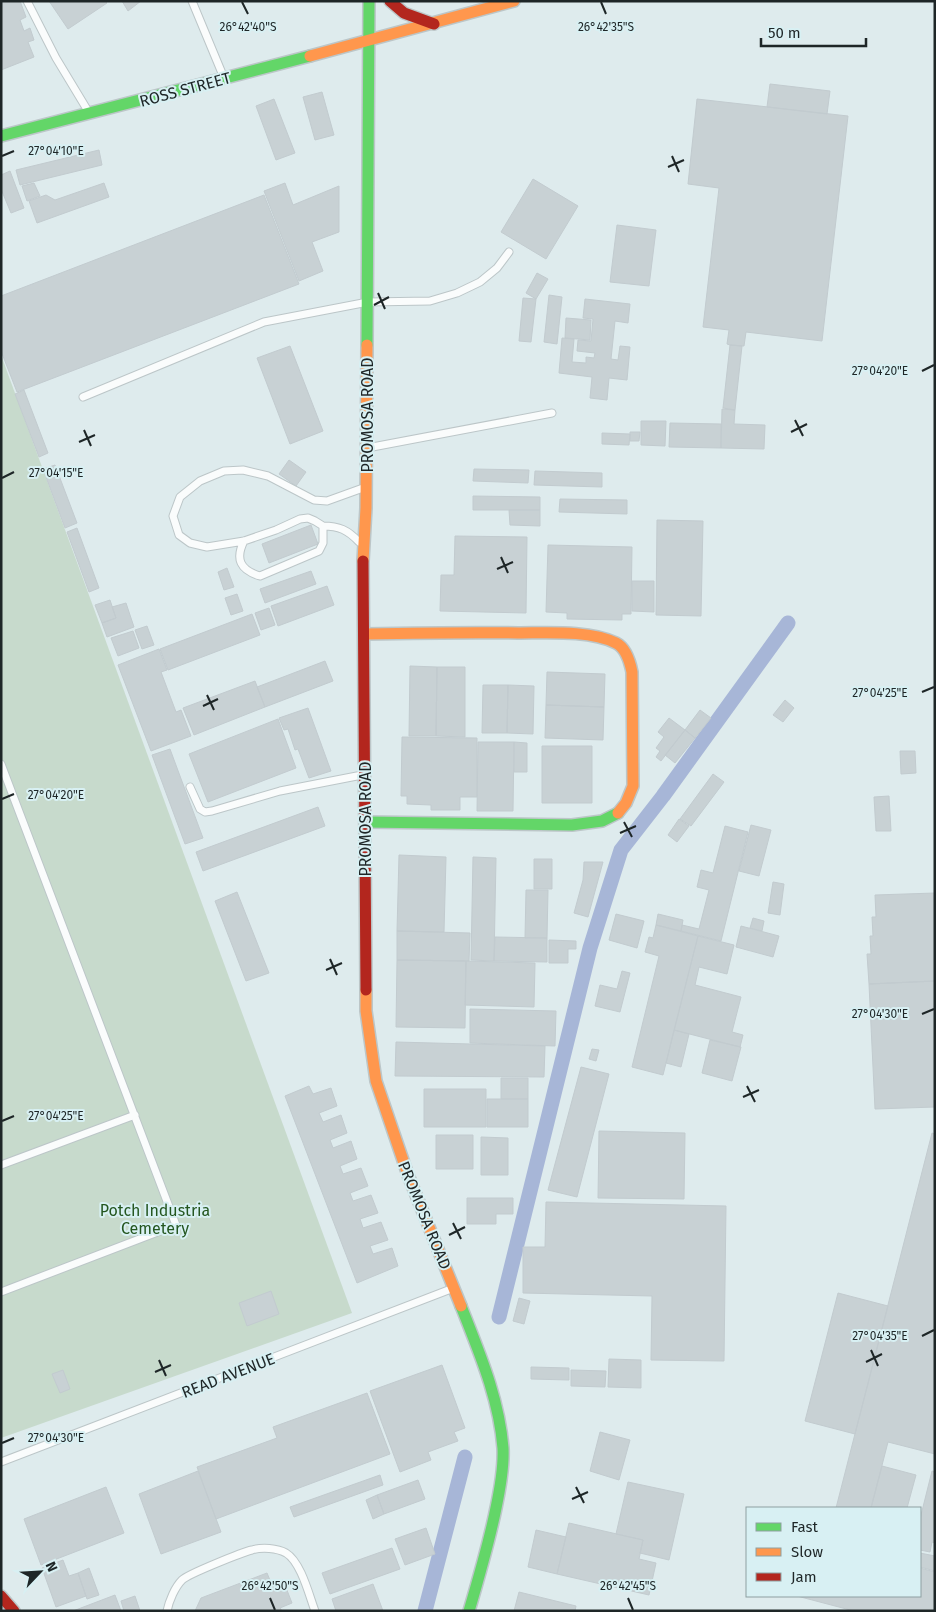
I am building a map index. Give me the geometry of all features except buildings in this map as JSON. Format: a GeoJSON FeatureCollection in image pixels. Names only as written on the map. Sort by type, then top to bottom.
{"type":"FeatureCollection","features":[{"type":"Feature","properties":{"kind":"street","name":"PROMOSA ROAD"},"geometry":{"type":"LineString","coordinates":[[369,1],[368,302],[364,546],[366,1011],[376,1081],[384,1107],[408,1175],[486,1370],[498,1416],[503,1448],[499,1495],[490,1538],[469,1611]]}},
{"type":"Feature","properties":{"kind":"street"},"geometry":{"type":"LineString","coordinates":[[390,1],[397,9],[413,18],[434,24]]}},
{"type":"Feature","properties":{"kind":"street","name":"ROSS STREET"},"geometry":{"type":"LineString","coordinates":[[1,136],[370,42],[514,1]]}},
{"type":"Feature","properties":{"kind":"street"},"geometry":{"type":"LineString","coordinates":[[365,634],[444,632],[559,633],[608,639],[618,644],[629,658],[632,672],[633,708],[632,794],[620,812],[603,821],[536,825],[365,822]]}},
{"type":"Feature","properties":{"kind":"street"},"geometry":{"type":"LineString","coordinates":[[1,1596],[14,1611]]}},
{"type":"Feature","properties":{"kind":"lane"},"geometry":{"type":"LineString","coordinates":[[27,1],[56,58],[90,114]]}},
{"type":"Feature","properties":{"kind":"lane"},"geometry":{"type":"LineString","coordinates":[[192,1],[224,78]]}},
{"type":"Feature","properties":{"kind":"lane"},"geometry":{"type":"LineString","coordinates":[[83,396],[264,322],[368,302],[430,301],[457,293],[480,282],[510,252]]}},
{"type":"Feature","properties":{"kind":"lane"},"geometry":{"type":"LineString","coordinates":[[366,448],[552,413]]}},
{"type":"Feature","properties":{"kind":"lane"},"geometry":{"type":"LineString","coordinates":[[364,546],[344,528],[323,526],[316,520],[308,518],[300,519],[244,541],[208,547],[190,543],[179,535],[173,516],[180,497],[200,481],[224,471],[243,470],[268,476],[314,500],[327,501],[366,487]]}},
{"type":"Feature","properties":{"kind":"lane"},"geometry":{"type":"LineString","coordinates":[[244,541],[239,552],[242,565],[250,573],[260,576],[319,551],[323,544],[323,526]]}},
{"type":"Feature","properties":{"kind":"lane"},"geometry":{"type":"LineString","coordinates":[[1,764],[176,1225],[1,1292]]}},
{"type":"Feature","properties":{"kind":"lane"},"geometry":{"type":"LineString","coordinates":[[190,787],[200,809],[205,812],[280,791],[365,775]]}},
{"type":"Feature","properties":{"kind":"lane"},"geometry":{"type":"LineString","coordinates":[[1,1165],[134,1115]]}},
{"type":"Feature","properties":{"kind":"lane","name":"READ AVENUE"},"geometry":{"type":"LineString","coordinates":[[1,1462],[454,1288]]}},
{"type":"Feature","properties":{"kind":"lane"},"geometry":{"type":"LineString","coordinates":[[167,1611],[175,1591],[182,1580],[192,1574],[252,1550],[272,1549],[285,1553],[297,1564],[315,1611]]}},
{"type":"Feature","properties":{"kind":"green space","name":"Potch Industria Cemetery"},"geometry":{"type":"Polygon","coordinates":[[[1,355],[352,1313],[1,1438],[1,355]]]}},
{"type":"Feature","properties":{"kind":"waterway"},"geometry":{"type":"LineString","coordinates":[[499,1317],[590,948],[621,850],[663,796],[788,623]]}},
{"type":"Feature","properties":{"kind":"waterway"},"geometry":{"type":"LineString","coordinates":[[425,1611],[465,1457]]}},
{"type":"Feature","properties":{"kind":"traffic: fast"},"geometry":{"type":"LineString","coordinates":[[367,345],[369,1]]}},
{"type":"Feature","properties":{"kind":"traffic: fast"},"geometry":{"type":"LineString","coordinates":[[1,136],[310,56]]}},
{"type":"Feature","properties":{"kind":"traffic: fast"},"geometry":{"type":"LineString","coordinates":[[365,822],[572,825],[602,821],[618,813]]}},
{"type":"Feature","properties":{"kind":"traffic: fast"},"geometry":{"type":"LineString","coordinates":[[461,1306],[493,1393],[503,1448],[502,1471],[496,1508],[469,1611]]}},
{"type":"Feature","properties":{"kind":"traffic: slow"},"geometry":{"type":"LineString","coordinates":[[310,56],[514,1]]}},
{"type":"Feature","properties":{"kind":"traffic: slow"},"geometry":{"type":"LineString","coordinates":[[363,561],[366,508],[367,345]]}},
{"type":"Feature","properties":{"kind":"traffic: slow"},"geometry":{"type":"LineString","coordinates":[[365,634],[568,633],[594,636],[619,645],[627,656],[632,672],[633,786],[626,803],[618,813]]}},
{"type":"Feature","properties":{"kind":"traffic: slow"},"geometry":{"type":"LineString","coordinates":[[366,990],[366,1011],[376,1081],[408,1175],[461,1306]]}},
{"type":"Feature","properties":{"kind":"traffic: jam"},"geometry":{"type":"LineString","coordinates":[[390,1],[404,13],[434,24]]}},
{"type":"Feature","properties":{"kind":"traffic: jam"},"geometry":{"type":"LineString","coordinates":[[363,561],[366,990]]}},
{"type":"Feature","properties":{"kind":"traffic: jam"},"geometry":{"type":"LineString","coordinates":[[1,1596],[14,1611]]}}]}
